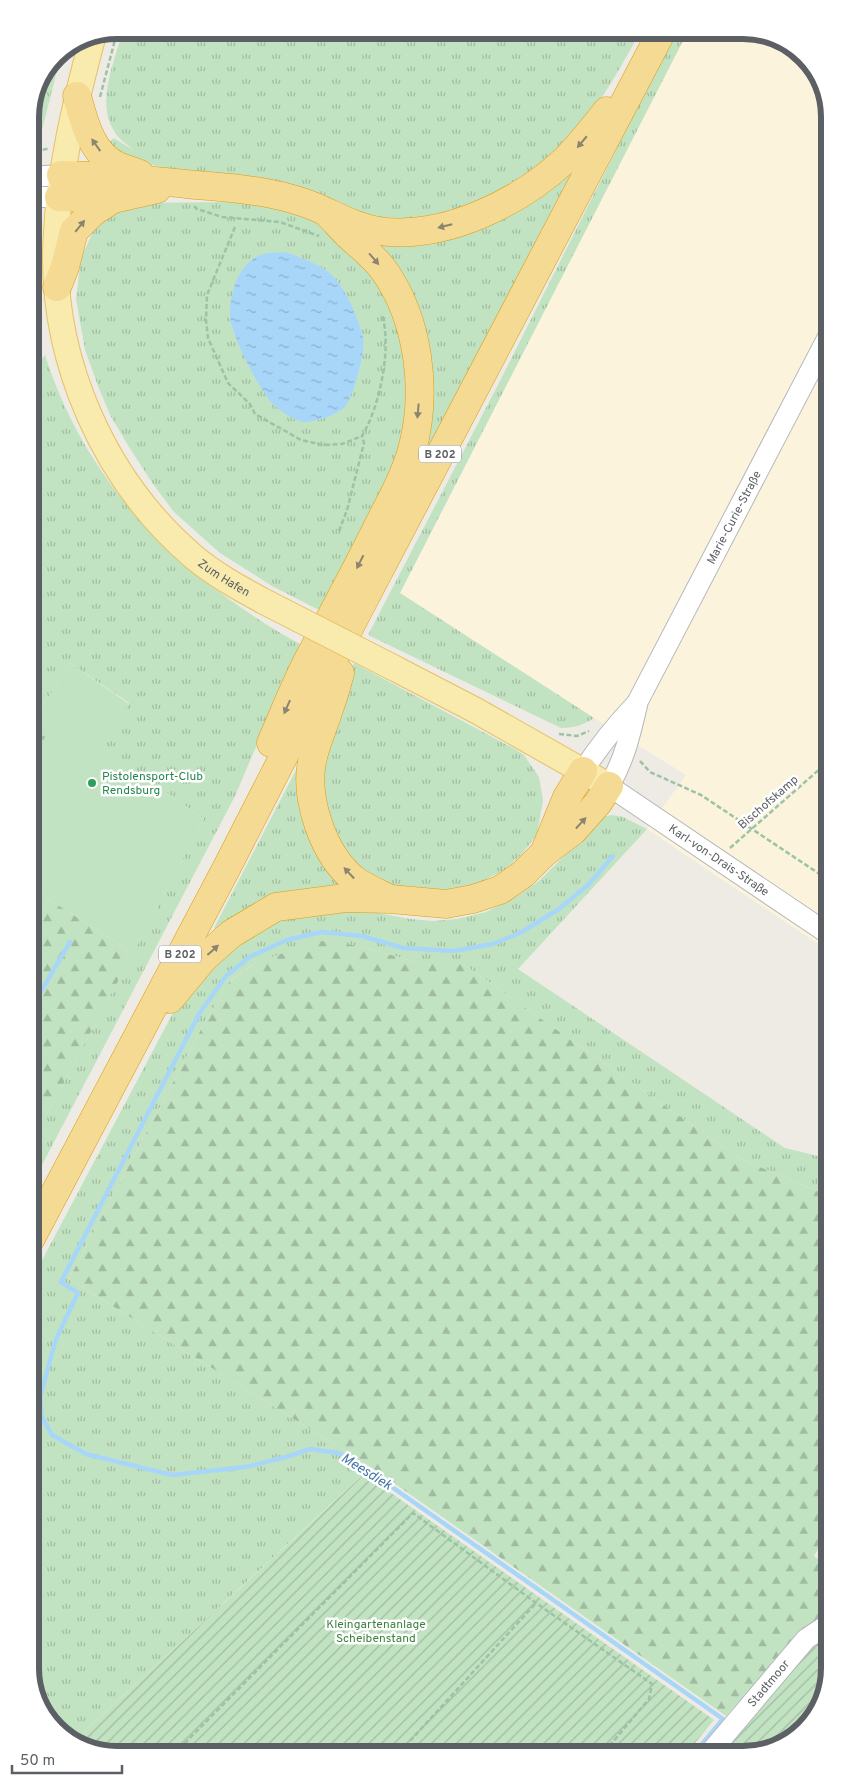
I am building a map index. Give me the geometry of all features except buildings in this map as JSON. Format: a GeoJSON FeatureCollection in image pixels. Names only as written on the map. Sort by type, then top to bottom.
{"type":"FeatureCollection","features":[{"type":"Feature","properties":{"kind":"highway"},"geometry":{"type":"LineString","coordinates":[[60,186],[150,180],[251,190],[306,203],[355,226],[379,231],[420,231],[444,226],[482,214],[546,176],[576,149],[610,108],[657,39]]}},
{"type":"Feature","properties":{"kind":"highway","name":"B 202"},"geometry":{"type":"LineString","coordinates":[[39,1223],[658,39]]}},
{"type":"Feature","properties":{"kind":"highway"},"geometry":{"type":"LineString","coordinates":[[77,96],[88,132],[105,156],[116,166],[139,173],[150,180]]}},
{"type":"Feature","properties":{"kind":"highway"},"geometry":{"type":"LineString","coordinates":[[57,287],[65,267],[74,231],[93,212],[113,198],[182,184]]}},
{"type":"Feature","properties":{"kind":"highway"},"geometry":{"type":"LineString","coordinates":[[60,186],[113,198]]}},
{"type":"Feature","properties":{"kind":"highway"},"geometry":{"type":"LineString","coordinates":[[230,860],[239,815],[306,663],[340,602],[402,479],[412,451],[416,430],[420,385],[417,361],[405,313],[383,269],[327,213]]}},
{"type":"Feature","properties":{"kind":"highway"},"geometry":{"type":"LineString","coordinates":[[357,613],[330,706],[312,759],[312,804],[318,826],[339,863],[356,880],[390,899]]}},
{"type":"Feature","properties":{"kind":"highway"},"geometry":{"type":"LineString","coordinates":[[544,853],[567,797],[583,771]]}},
{"type":"Feature","properties":{"kind":"highway"},"geometry":{"type":"LineString","coordinates":[[135,1040],[204,958],[231,934],[276,907],[345,898],[390,899],[446,904],[473,899],[500,890],[523,874],[544,853],[573,831],[598,803],[609,786]]}},
{"type":"Feature","properties":{"kind":"main road","name":"Zum Hafen"},"geometry":{"type":"LineString","coordinates":[[92,43],[77,96],[60,186],[56,241],[57,287],[61,322],[71,363],[93,424],[114,464],[140,500],[171,536],[228,582],[475,710],[609,786]]}},
{"type":"Feature","properties":{"kind":"street"},"geometry":{"type":"LineString","coordinates":[[39,180],[60,186]]}},
{"type":"Feature","properties":{"kind":"street"},"geometry":{"type":"LineString","coordinates":[[39,194],[60,186]]}},
{"type":"Feature","properties":{"kind":"street","name":"Marie-Curie-Straße"},"geometry":{"type":"LineString","coordinates":[[609,786],[625,753],[638,701],[821,350]]}},
{"type":"Feature","properties":{"kind":"street","name":"Marie-Curie-Straße"},"geometry":{"type":"LineString","coordinates":[[583,771],[598,748],[638,701]]}},
{"type":"Feature","properties":{"kind":"street","name":"Karl-von-Drais-Straße"},"geometry":{"type":"LineString","coordinates":[[609,786],[821,929]]}},
{"type":"Feature","properties":{"kind":"street","name":"Stadtmoor"},"geometry":{"type":"LineString","coordinates":[[716,1746],[806,1639],[821,1629]]}},
{"type":"Feature","properties":{"kind":"path"},"geometry":{"type":"LineString","coordinates":[[202,210],[222,217],[280,222],[320,236],[326,240]]}},
{"type":"Feature","properties":{"kind":"path"},"geometry":{"type":"LineString","coordinates":[[235,227],[207,295],[206,320],[208,338],[228,383],[250,404],[255,414],[301,440],[323,445],[342,444],[362,436],[368,425],[379,391],[386,350],[386,326],[381,311]]}},
{"type":"Feature","properties":{"kind":"path"},"geometry":{"type":"LineString","coordinates":[[339,531],[347,510],[364,443],[362,436]]}},
{"type":"Feature","properties":{"kind":"path"},"geometry":{"type":"LineString","coordinates":[[39,747],[44,736]]}},
{"type":"Feature","properties":{"kind":"path"},"geometry":{"type":"LineString","coordinates":[[639,756],[641,762],[650,772],[701,795],[821,875]]}},
{"type":"Feature","properties":{"kind":"path","name":"Bischofskamp"},"geometry":{"type":"LineString","coordinates":[[718,859],[821,768]]}},
{"type":"Feature","properties":{"kind":"path"},"geometry":{"type":"LineString","coordinates":[[182,1746],[413,1513],[536,1603],[652,1684],[649,1699],[609,1746]]}},
{"type":"Feature","properties":{"kind":"path"},"geometry":{"type":"LineString","coordinates":[[405,1746],[536,1603]]}},
{"type":"Feature","properties":{"kind":"shaded area"},"geometry":{"type":"Polygon","coordinates":[[[684,39],[758,40],[778,47],[795,58],[805,69],[815,87],[820,102],[821,117],[821,946],[647,829],[686,775],[400,593],[684,39]]]}},
{"type":"Feature","properties":{"kind":"green space"},"geometry":{"type":"Polygon","coordinates":[[[120,39],[636,39],[597,105],[564,143],[547,158],[511,184],[491,195],[449,211],[409,218],[378,217],[135,161],[107,144],[114,138],[133,150],[116,134],[110,123],[106,98],[110,73],[120,39]]]}},
{"type":"Feature","properties":{"kind":"green space"},"geometry":{"type":"Polygon","coordinates":[[[672,39],[684,39],[400,593],[594,718],[578,726],[561,728],[368,635],[501,379],[672,39]]]}},
{"type":"Feature","properties":{"kind":"green space"},"geometry":{"type":"Polygon","coordinates":[[[58,65],[40,138],[39,112],[41,97],[47,82],[58,65]]]}},
{"type":"Feature","properties":{"kind":"green space"},"geometry":{"type":"Polygon","coordinates":[[[586,154],[400,502],[424,417],[371,234],[401,239],[586,154]]]}},
{"type":"Feature","properties":{"kind":"green space"},"geometry":{"type":"Polygon","coordinates":[[[132,203],[255,203],[295,212],[321,223],[346,239],[394,304],[409,384],[403,439],[378,501],[319,610],[272,586],[220,553],[174,512],[153,484],[110,415],[85,350],[76,299],[81,258],[95,227],[132,203]],[[286,252],[230,317],[234,333],[256,379],[344,407],[355,383],[363,349],[362,335],[351,304],[345,292],[330,275],[311,263],[286,252]]]}},
{"type":"Feature","properties":{"kind":"green space"},"geometry":{"type":"Polygon","coordinates":[[[45,355],[63,402],[86,446],[113,486],[144,524],[178,558],[216,590],[300,644],[235,796],[39,1171],[39,1129],[204,819],[102,747],[129,703],[70,663],[44,704],[39,700],[39,362],[45,355]]]}},
{"type":"Feature","properties":{"kind":"green space","name":"Pistolensport-Club Rendsburg"},"geometry":{"type":"Polygon","coordinates":[[[70,663],[129,704],[103,747],[204,819],[133,953],[39,893],[39,712],[70,663]]]}},
{"type":"Feature","properties":{"kind":"green space"},"geometry":{"type":"Polygon","coordinates":[[[354,663],[524,755],[539,777],[543,800],[537,835],[520,856],[504,870],[466,887],[420,890],[395,886],[380,880],[359,868],[346,855],[318,791],[335,706],[354,663]]]}},
{"type":"Feature","properties":{"kind":"green space"},"geometry":{"type":"Polygon","coordinates":[[[39,700],[44,704],[39,712],[39,700]]]}},
{"type":"Feature","properties":{"kind":"green space"},"geometry":{"type":"Polygon","coordinates":[[[297,768],[300,768],[356,888],[260,903],[232,917],[216,929],[214,928],[297,768]]]}},
{"type":"Feature","properties":{"kind":"green space"},"geometry":{"type":"Polygon","coordinates":[[[612,815],[623,817],[647,829],[518,969],[785,1148],[821,1157],[821,1193],[739,1158],[463,964],[422,964],[360,946],[256,962],[231,980],[206,1020],[69,1279],[371,1467],[78,1736],[55,1716],[49,1707],[40,1683],[39,1266],[183,994],[255,928],[314,909],[373,912],[433,921],[457,919],[486,912],[516,897],[539,881],[592,825],[602,817],[612,815]]]}},
{"type":"Feature","properties":{"kind":"green space"},"geometry":{"type":"Polygon","coordinates":[[[39,893],[133,953],[39,1129],[39,893]]]}},
{"type":"Feature","properties":{"kind":"green space"},"geometry":{"type":"Polygon","coordinates":[[[321,941],[360,946],[422,964],[463,964],[739,1158],[821,1193],[821,1545],[814,1556],[821,1561],[821,1619],[800,1634],[726,1716],[371,1467],[69,1279],[206,1020],[230,981],[256,962],[321,941]]]}},
{"type":"Feature","properties":{"kind":"green space","name":"Kleingartenanlage Scheibenstand"},"geometry":{"type":"Polygon","coordinates":[[[364,1474],[714,1720],[692,1746],[112,1746],[102,1745],[79,1736],[364,1474]]]}},
{"type":"Feature","properties":{"kind":"green space"},"geometry":{"type":"Polygon","coordinates":[[[821,1636],[821,1650],[810,1643],[821,1636]]]}},
{"type":"Feature","properties":{"kind":"green space"},"geometry":{"type":"Polygon","coordinates":[[[810,1643],[821,1650],[819,1688],[802,1720],[782,1736],[758,1745],[723,1746],[810,1643]]]}},
{"type":"Feature","properties":{"kind":"water"},"geometry":{"type":"Polygon","coordinates":[[[286,252],[317,265],[333,276],[343,289],[351,305],[363,337],[363,353],[358,373],[352,393],[345,407],[329,416],[310,422],[303,422],[291,417],[267,398],[235,336],[230,316],[234,288],[241,271],[247,264],[263,254],[286,252]]]}},
{"type":"Feature","properties":{"kind":"waterway","name":"Meesdiek"},"geometry":{"type":"LineString","coordinates":[[613,856],[588,885],[559,909],[520,933],[493,944],[453,951],[403,948],[362,936],[321,932],[287,940],[251,956],[226,976],[199,1014],[61,1282],[78,1293],[56,1339],[40,1397],[42,1417],[52,1435],[86,1454],[172,1475],[246,1467],[310,1449],[338,1453],[362,1466],[723,1719],[700,1746]]}},
{"type":"Feature","properties":{"kind":"waterway"},"geometry":{"type":"LineString","coordinates":[[39,995],[70,942]]}},
{"type":"Feature","properties":{"kind":"place","name":"Pistolensport-Club Rendsburg"},"geometry":{"type":"Point","coordinates":[92,783]}}]}
